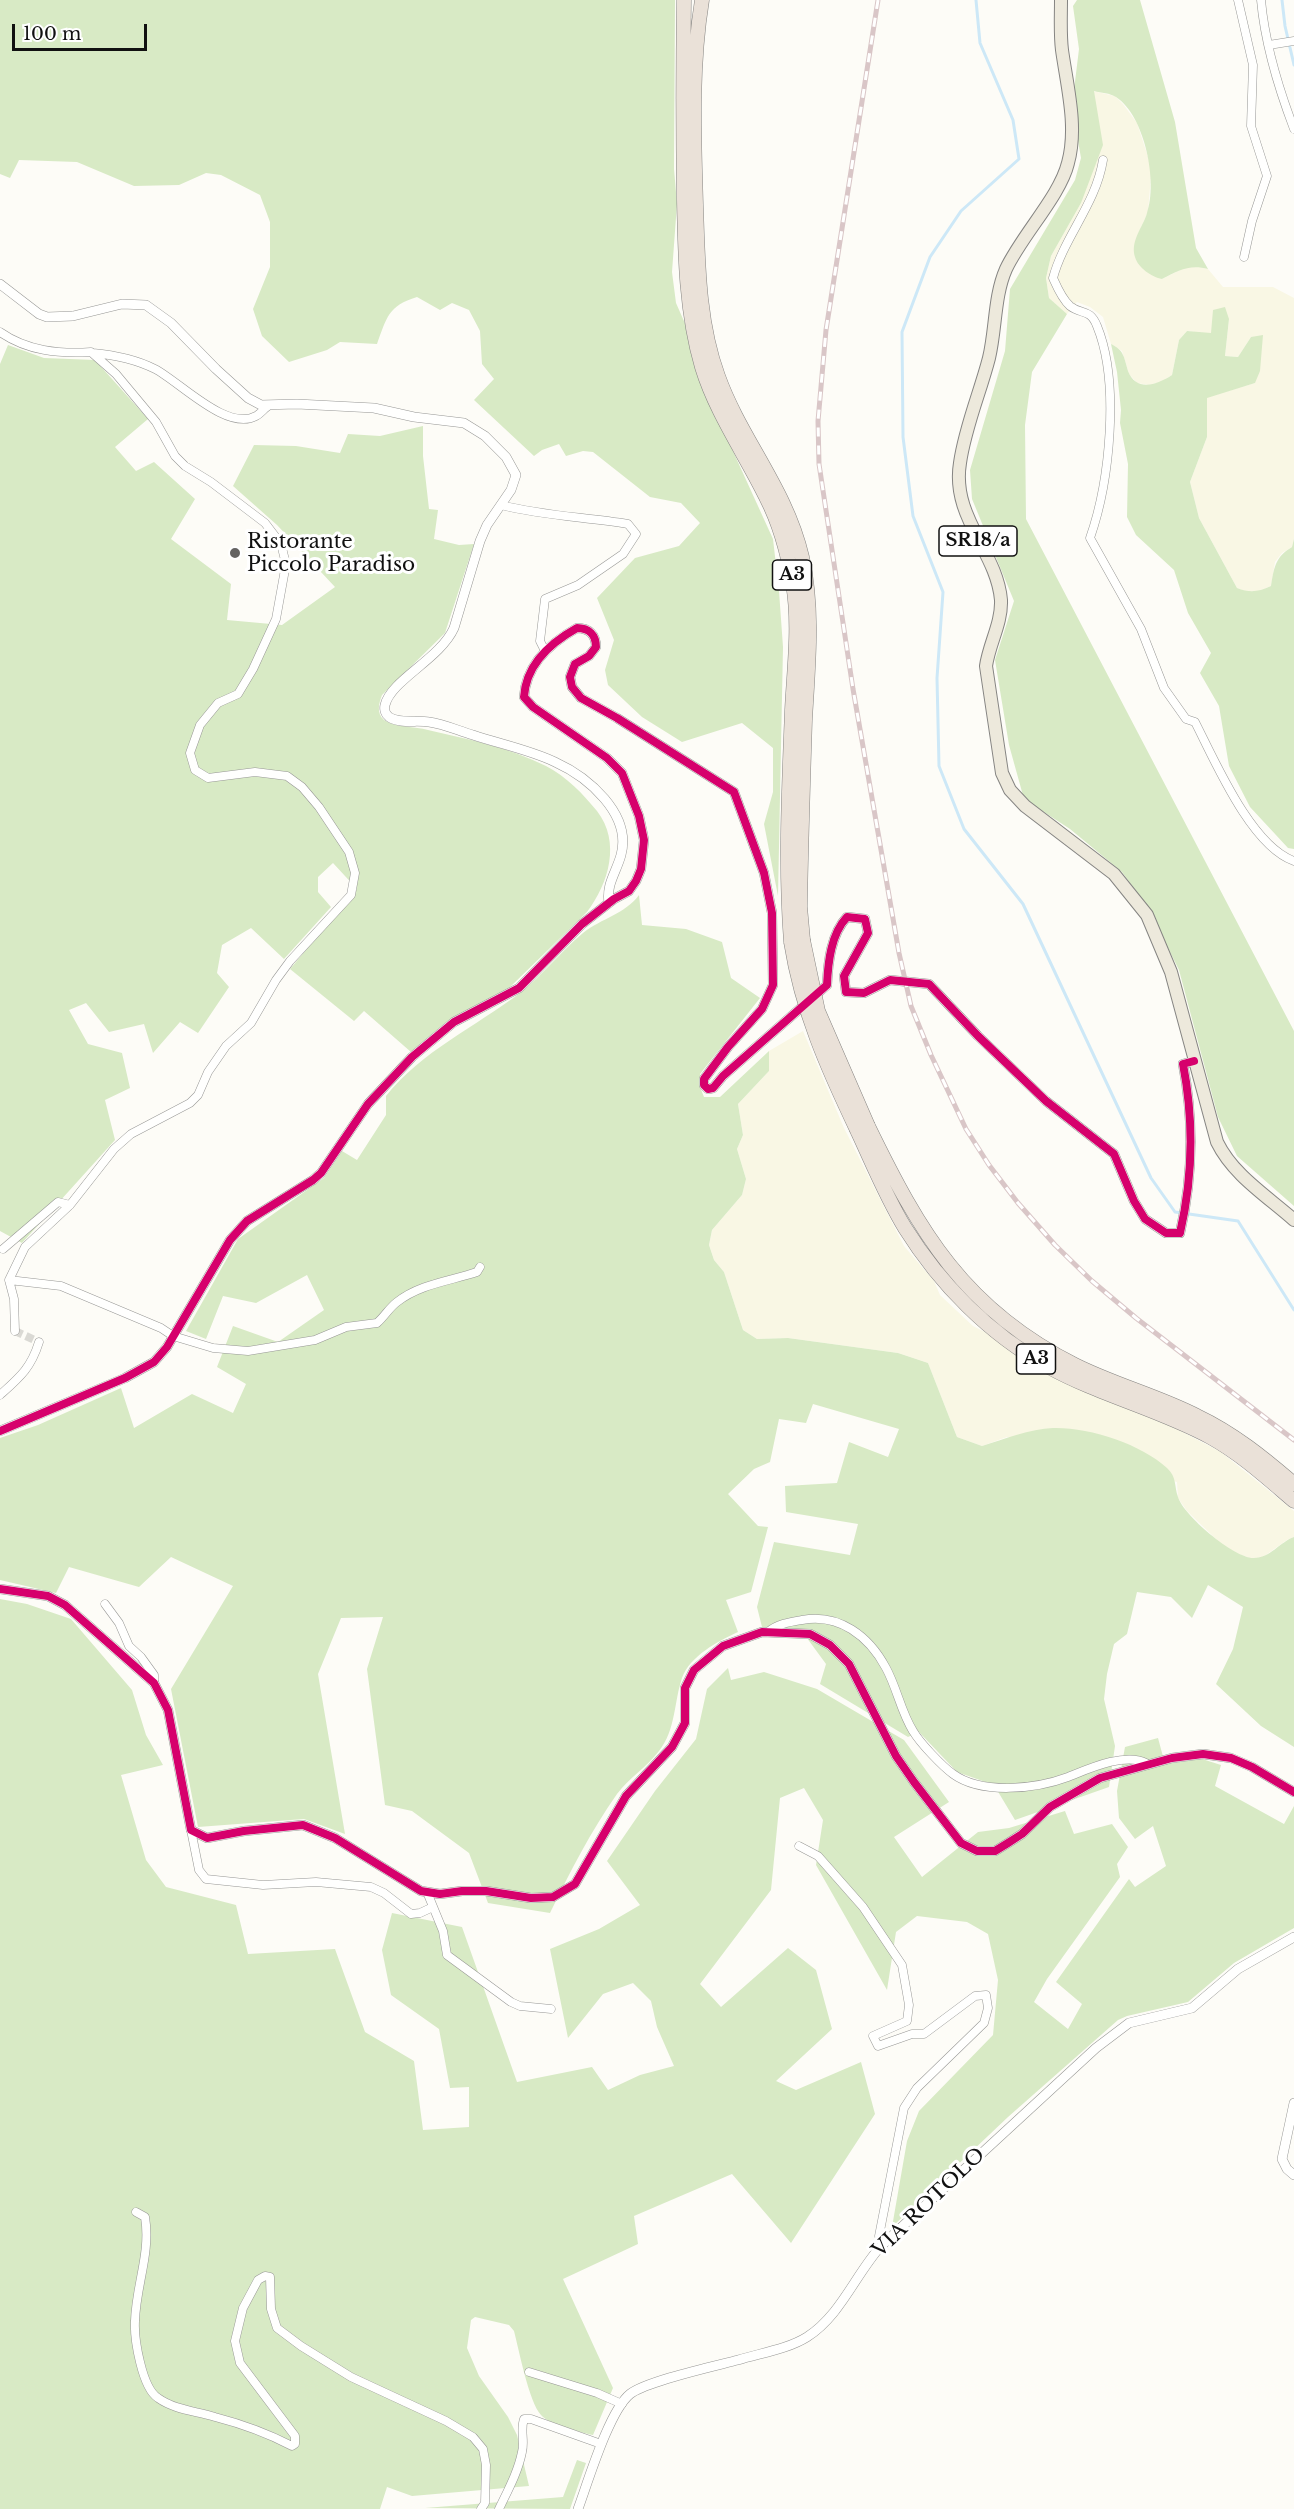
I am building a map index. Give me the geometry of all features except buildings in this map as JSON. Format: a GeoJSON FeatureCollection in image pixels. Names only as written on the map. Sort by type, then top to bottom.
{"type":"FeatureCollection","features":[{"type":"Feature","properties":{"kind":"highway","name":"A3"},"geometry":{"type":"LineString","coordinates":[[684,0],[688,62],[691,228],[706,334],[718,376],[729,402],[780,494],[797,540],[805,574],[809,638],[797,941],[818,1011],[895,1211],[916,1244],[960,1299],[990,1326],[1030,1356],[1064,1375],[1212,1438],[1243,1458],[1294,1500]]}},
{"type":"Feature","properties":{"kind":"highway","name":"A3"},"geometry":{"type":"LineString","coordinates":[[688,62],[702,0]]}},
{"type":"Feature","properties":{"kind":"highway","name":"A3"},"geometry":{"type":"LineString","coordinates":[[862,1128],[921,1227],[962,1281],[991,1309],[1060,1358],[1187,1411],[1215,1426],[1250,1448],[1294,1484]]}},
{"type":"Feature","properties":{"kind":"main road","name":"SR18/a"},"geometry":{"type":"LineString","coordinates":[[1061,0],[1062,48],[1071,118],[1069,162],[1063,178],[1015,250],[1005,273],[989,358],[960,462],[957,482],[959,496],[992,571],[1001,600],[1000,614],[988,650],[986,666],[1002,773],[1015,798],[1114,873],[1147,915],[1172,972],[1217,1142],[1224,1157],[1294,1220]]}},
{"type":"Feature","properties":{"kind":"street"},"geometry":{"type":"LineString","coordinates":[[1238,0],[1252,65],[1251,126],[1267,176],[1252,221],[1244,257]]}},
{"type":"Feature","properties":{"kind":"street"},"geometry":{"type":"LineString","coordinates":[[1261,0],[1280,93],[1294,129]]}},
{"type":"Feature","properties":{"kind":"street"},"geometry":{"type":"LineString","coordinates":[[1269,45],[1294,41]]}},
{"type":"Feature","properties":{"kind":"street"},"geometry":{"type":"LineString","coordinates":[[1103,160],[1100,180],[1072,238],[1059,256],[1053,278],[1069,305],[1090,313],[1097,326],[1111,393],[1108,453],[1101,495],[1090,538],[1141,628],[1164,688],[1186,719],[1195,722],[1241,809],[1255,828],[1283,857],[1294,861]]}},
{"type":"Feature","properties":{"kind":"street"},"geometry":{"type":"LineString","coordinates":[[0,284],[39,314],[47,316],[66,317],[122,304],[147,305],[171,323],[248,398],[267,406],[297,404],[374,408],[414,417],[464,423],[486,436],[516,471],[514,485],[487,525],[480,541],[449,639],[437,653],[395,689],[387,699],[385,711],[393,719],[430,722],[554,762],[593,787],[612,809],[622,833],[621,855],[608,885],[609,903]]}},
{"type":"Feature","properties":{"kind":"street"},"geometry":{"type":"LineString","coordinates":[[0,332],[13,341],[55,353],[91,352],[134,360],[155,369],[215,411],[230,417],[244,419],[256,416],[267,406]]}},
{"type":"Feature","properties":{"kind":"street"},"geometry":{"type":"LineString","coordinates":[[15,1331],[14,1299],[9,1280],[25,1247],[70,1205],[114,1149],[131,1134],[190,1103],[198,1095],[208,1072],[226,1046],[251,1023],[290,961],[351,895],[355,873],[349,852],[320,807],[288,776],[255,772],[208,778],[195,770],[190,753],[200,725],[218,703],[238,694],[253,669],[276,619],[286,564],[281,544],[265,523],[180,461],[156,422],[116,374],[91,352]]}},
{"type":"Feature","properties":{"kind":"street"},"geometry":{"type":"LineString","coordinates":[[501,506],[551,516],[628,524],[636,534],[623,554],[578,585],[545,598],[540,641],[545,651]]}},
{"type":"Feature","properties":{"kind":"street"},"geometry":{"type":"LineString","coordinates":[[0,1431],[147,1367],[167,1347],[216,1262],[239,1229],[247,1221],[314,1180],[321,1173],[368,1104],[411,1057],[454,1022],[519,988],[582,924],[629,891],[641,869],[644,840],[639,816],[618,767],[527,702],[525,690],[528,674],[545,651],[578,628],[590,632],[595,639],[595,650],[575,664],[570,677],[572,687],[581,698],[617,718],[734,792],[764,873],[772,913],[773,985],[762,1010],[728,1047],[704,1079],[704,1085],[708,1089],[713,1088],[723,1076],[827,986],[828,964],[838,926],[847,917],[865,919],[868,933],[844,975],[846,992],[864,993],[890,980],[929,984],[978,1036],[1046,1101],[1114,1154],[1134,1201],[1145,1219],[1166,1233],[1180,1233],[1192,1135],[1191,1102],[1184,1064],[1194,1060]]}},
{"type":"Feature","properties":{"kind":"street"},"geometry":{"type":"LineString","coordinates":[[3,1249],[58,1202],[70,1205]]}},
{"type":"Feature","properties":{"kind":"street"},"geometry":{"type":"LineString","coordinates":[[9,1280],[46,1283],[85,1294],[108,1307],[161,1328],[173,1336],[213,1348],[248,1351],[315,1340],[346,1327],[378,1323],[396,1303],[407,1296],[434,1284],[477,1272],[480,1267]]}},
{"type":"Feature","properties":{"kind":"street"},"geometry":{"type":"LineString","coordinates":[[0,1395],[25,1373],[39,1342]]}},
{"type":"Feature","properties":{"kind":"street"},"geometry":{"type":"LineString","coordinates":[[0,1589],[48,1596],[65,1605],[154,1683],[168,1710],[199,1870],[206,1879],[263,1885],[340,1884],[371,1887],[384,1893],[411,1914],[433,1907]]}},
{"type":"Feature","properties":{"kind":"street"},"geometry":{"type":"LineString","coordinates":[[105,1604],[119,1623],[129,1646],[141,1657],[154,1675],[154,1683]]}},
{"type":"Feature","properties":{"kind":"street"},"geometry":{"type":"LineString","coordinates":[[768,1632],[774,1626],[824,1618],[840,1622],[856,1632],[876,1652],[886,1668],[913,1731],[955,1776],[982,1787],[1006,1789],[1065,1778],[1103,1764],[1141,1760],[1146,1763]]}},
{"type":"Feature","properties":{"kind":"street"},"geometry":{"type":"LineString","coordinates":[[191,1830],[207,1838],[244,1831],[303,1825],[335,1838],[421,1891],[440,1894],[486,1891],[531,1898],[553,1897],[575,1884],[626,1796],[672,1747],[685,1723],[685,1688],[694,1670],[723,1646],[762,1632],[810,1634],[830,1645],[849,1664],[896,1756],[961,1843],[977,1851],[994,1851],[1001,1847],[1022,1834],[1050,1807],[1100,1778],[1146,1763],[1203,1754],[1231,1758],[1252,1767],[1294,1792]]}},
{"type":"Feature","properties":{"kind":"street"},"geometry":{"type":"LineString","coordinates":[[800,1846],[818,1856],[863,1906],[902,1965],[909,2005],[908,2021],[873,2036],[878,2046],[912,2034],[924,2034],[975,1996],[986,1995],[988,2008],[984,2023],[917,2088],[904,2108],[879,2236],[884,2244]]}},
{"type":"Feature","properties":{"kind":"street"},"geometry":{"type":"LineString","coordinates":[[427,1892],[443,1931],[447,1955],[511,2002],[520,2006],[551,2009]]}},
{"type":"Feature","properties":{"kind":"street","name":"VIA ROTOLO"},"geometry":{"type":"LineString","coordinates":[[578,2509],[602,2445],[622,2404],[631,2393],[643,2387],[780,2348],[805,2338],[826,2323],[869,2260],[884,2244],[1013,2123],[1122,2026],[1192,2008],[1238,1969],[1294,1937]]}},
{"type":"Feature","properties":{"kind":"street"},"geometry":{"type":"LineString","coordinates":[[1294,2103],[1282,2159],[1287,2169],[1294,2175]]}},
{"type":"Feature","properties":{"kind":"street"},"geometry":{"type":"LineString","coordinates":[[136,2212],[146,2217],[148,2237],[134,2324],[144,2376],[156,2397],[175,2407],[246,2426],[292,2446],[295,2444],[296,2436],[240,2363],[235,2341],[243,2308],[258,2280],[265,2276],[270,2277],[271,2308],[277,2328],[351,2377],[446,2421],[473,2437],[483,2449],[486,2465],[482,2509]]}},
{"type":"Feature","properties":{"kind":"street"},"geometry":{"type":"LineString","coordinates":[[529,2372],[597,2393],[622,2404]]}},
{"type":"Feature","properties":{"kind":"street"},"geometry":{"type":"LineString","coordinates":[[499,2509],[514,2478],[523,2449],[521,2428],[524,2419],[531,2419],[602,2445]]}},
{"type":"Feature","properties":{"kind":"shaded area"},"geometry":{"type":"Polygon","coordinates":[[[1093,91],[1115,96],[1137,123],[1150,163],[1151,176],[1148,212],[1138,234],[1162,279],[1184,268],[1196,266],[1208,269],[1223,287],[1273,287],[1294,298],[1294,539],[1292,547],[1282,553],[1275,562],[1271,586],[1260,591],[1247,592],[1237,588],[1199,518],[1190,482],[1207,437],[1207,397],[1255,383],[1251,337],[1238,357],[1225,356],[1229,319],[1211,334],[1187,331],[1179,340],[1172,375],[1161,382],[1149,385],[1137,383],[1129,374],[1122,351],[1111,344],[1103,317],[1090,307],[1077,302],[1067,314],[1049,298],[1046,278],[1051,256],[1081,203],[1093,91]]]}},
{"type":"Feature","properties":{"kind":"shaded area"},"geometry":{"type":"Polygon","coordinates":[[[803,1031],[844,1128],[904,1246],[934,1281],[940,1295],[973,1326],[989,1334],[1017,1356],[1070,1385],[1175,1428],[1221,1452],[1294,1511],[1294,1537],[1263,1557],[1252,1559],[1236,1553],[1221,1544],[1187,1511],[1178,1498],[1177,1482],[1007,1437],[982,1446],[957,1437],[928,1363],[898,1353],[788,1338],[757,1339],[743,1330],[724,1272],[714,1260],[709,1245],[712,1230],[742,1195],[746,1179],[737,1149],[743,1135],[738,1104],[769,1071],[769,1051],[803,1031]]]}},
{"type":"Feature","properties":{"kind":"green space"},"geometry":{"type":"Polygon","coordinates":[[[0,0],[675,0],[674,169],[677,204],[672,272],[676,303],[687,328],[696,370],[773,539],[779,591],[783,647],[778,896],[764,824],[773,792],[773,748],[742,723],[682,742],[642,717],[608,685],[605,670],[614,640],[597,598],[635,558],[679,546],[700,523],[681,503],[650,497],[593,452],[583,451],[566,456],[559,444],[542,450],[534,456],[474,400],[494,379],[482,364],[480,331],[469,310],[452,303],[440,310],[417,297],[407,300],[390,314],[377,344],[340,342],[327,350],[289,362],[262,336],[253,309],[270,267],[270,222],[260,195],[221,175],[206,173],[179,185],[134,186],[77,162],[19,160],[10,178],[0,174],[0,0]]]}},
{"type":"Feature","properties":{"kind":"green space"},"geometry":{"type":"Polygon","coordinates":[[[1077,0],[1140,0],[1175,122],[1196,248],[1208,269],[1189,268],[1162,279],[1139,265],[1135,257],[1134,245],[1147,213],[1151,184],[1146,150],[1135,119],[1126,106],[1114,96],[1094,91],[1103,145],[1081,203],[1051,256],[1046,278],[1049,298],[1067,314],[1032,372],[1025,425],[1026,519],[1294,1031],[1294,1206],[1237,1156],[1218,1117],[1179,970],[1148,908],[1122,872],[1070,829],[1024,799],[1009,745],[995,660],[1014,601],[972,499],[970,470],[1005,351],[1010,289],[1075,180],[1081,158],[1072,106],[1079,49],[1073,6],[1077,0]]]}},
{"type":"Feature","properties":{"kind":"green space"},"geometry":{"type":"Polygon","coordinates":[[[1225,307],[1229,319],[1225,356],[1238,357],[1251,337],[1263,335],[1260,371],[1255,383],[1207,398],[1207,437],[1190,482],[1199,518],[1237,588],[1254,591],[1271,586],[1276,564],[1292,547],[1294,539],[1294,849],[1288,848],[1250,807],[1229,766],[1219,706],[1200,673],[1211,653],[1188,613],[1174,570],[1136,535],[1127,517],[1128,464],[1120,423],[1117,372],[1111,344],[1121,352],[1128,371],[1136,382],[1154,384],[1172,375],[1179,340],[1187,331],[1211,333],[1213,310],[1225,307]]]}},
{"type":"Feature","properties":{"kind":"green space"},"geometry":{"type":"Polygon","coordinates":[[[8,345],[44,358],[95,360],[148,419],[115,447],[136,471],[154,462],[195,499],[171,539],[231,584],[227,620],[282,625],[335,587],[277,525],[233,486],[254,445],[296,446],[340,453],[348,434],[380,436],[423,426],[423,456],[429,509],[438,510],[434,539],[459,545],[474,544],[445,633],[382,695],[379,705],[380,714],[384,720],[394,724],[488,745],[518,754],[553,770],[574,786],[597,811],[609,836],[610,849],[606,875],[595,901],[587,912],[508,989],[444,1024],[411,1052],[364,1011],[354,1021],[290,969],[357,889],[333,863],[318,877],[318,892],[331,907],[284,959],[251,928],[222,945],[217,973],[229,987],[198,1033],[180,1022],[153,1053],[144,1024],[109,1032],[86,1003],[69,1010],[88,1044],[122,1053],[130,1088],[105,1100],[115,1140],[22,1243],[0,1231],[0,364],[8,345]]]}},
{"type":"Feature","properties":{"kind":"green space"},"geometry":{"type":"Polygon","coordinates":[[[639,895],[642,925],[686,929],[722,942],[731,978],[760,998],[700,1074],[700,1087],[704,1097],[720,1097],[769,1051],[769,1071],[738,1104],[743,1135],[737,1149],[746,1179],[742,1195],[712,1230],[709,1245],[714,1260],[724,1272],[743,1330],[757,1339],[788,1338],[898,1353],[928,1363],[957,1437],[982,1446],[1026,1432],[1067,1428],[1098,1434],[1143,1451],[1170,1471],[1178,1497],[1189,1514],[1223,1544],[1245,1556],[1260,1557],[1294,1537],[1294,1747],[1261,1726],[1216,1684],[1233,1649],[1243,1607],[1208,1585],[1192,1618],[1171,1597],[1137,1592],[1127,1634],[1114,1644],[1107,1674],[1104,1699],[1115,1746],[1109,1787],[1015,1820],[994,1785],[957,1772],[919,1732],[908,1737],[820,1684],[826,1664],[804,1634],[762,1627],[757,1607],[774,1542],[850,1555],[858,1524],[786,1512],[785,1486],[837,1483],[849,1442],[888,1457],[899,1429],[813,1404],[806,1423],[779,1419],[770,1462],[754,1469],[728,1494],[758,1526],[768,1527],[751,1592],[726,1600],[738,1632],[706,1650],[686,1670],[679,1687],[672,1725],[665,1743],[622,1788],[607,1808],[581,1852],[550,1913],[488,1903],[469,1853],[412,1811],[385,1805],[367,1669],[383,1617],[341,1618],[318,1674],[345,1834],[304,1819],[198,1827],[171,1689],[233,1586],[171,1557],[139,1587],[69,1567],[56,1593],[0,1580],[0,1438],[38,1425],[121,1388],[134,1428],[192,1394],[233,1413],[246,1384],[217,1367],[233,1326],[278,1342],[324,1310],[307,1275],[256,1303],[223,1296],[206,1339],[186,1331],[238,1239],[324,1178],[342,1151],[357,1160],[386,1115],[386,1096],[400,1080],[432,1053],[520,993],[583,933],[627,907],[639,895]]]}},
{"type":"Feature","properties":{"kind":"green space"},"geometry":{"type":"Polygon","coordinates":[[[0,1599],[27,1604],[71,1619],[132,1690],[146,1735],[163,1765],[121,1775],[146,1860],[166,1887],[236,1905],[248,1954],[335,1949],[365,2032],[414,2061],[423,2130],[469,2127],[469,2087],[450,2088],[439,2029],[391,1995],[382,1950],[392,1913],[462,1927],[517,2082],[592,2067],[608,2090],[640,2075],[674,2066],[657,2027],[651,2001],[633,1983],[603,1994],[568,2038],[550,1949],[599,1929],[640,1905],[607,1861],[655,1791],[696,1739],[707,1689],[728,1668],[731,1680],[764,1672],[817,1689],[904,1740],[949,1802],[894,1837],[922,1877],[978,1832],[1009,1828],[1065,1811],[1074,1834],[1112,1824],[1128,1847],[1117,1864],[1120,1877],[1047,1979],[1034,2002],[1068,2029],[1082,2004],[1056,1982],[1129,1879],[1135,1887],[1166,1866],[1153,1826],[1135,1839],[1119,1818],[1117,1791],[1125,1747],[1158,1738],[1165,1764],[1202,1759],[1221,1765],[1215,1786],[1284,1824],[1294,1806],[1294,1928],[1234,1963],[1188,2002],[1118,2020],[1008,2117],[892,2227],[907,2141],[919,2111],[993,2035],[998,1980],[988,1934],[967,1922],[917,1916],[896,1932],[887,1990],[816,1865],[823,1820],[804,1788],[780,1798],[771,1890],[700,1984],[721,2007],[788,1948],[816,1970],[832,2029],[776,2081],[796,2090],[861,2062],[875,2114],[791,2243],[732,2174],[634,2216],[638,2244],[563,2279],[613,2388],[593,2435],[558,2425],[541,2415],[532,2399],[514,2331],[509,2325],[475,2317],[471,2320],[467,2348],[479,2376],[508,2417],[517,2435],[529,2486],[412,2496],[387,2487],[380,2509],[0,2509],[0,1599]]]}},
{"type":"Feature","properties":{"kind":"green space"},"geometry":{"type":"Polygon","coordinates":[[[577,2460],[586,2463],[570,2509],[425,2508],[563,2497],[577,2460]]]}},
{"type":"Feature","properties":{"kind":"waterway"},"geometry":{"type":"LineString","coordinates":[[976,0],[980,43],[1013,120],[1019,159],[961,211],[930,257],[902,332],[903,437],[913,516],[943,592],[937,678],[939,766],[964,829],[1023,904],[1151,1178],[1175,1212],[1238,1221],[1294,1310]]}},
{"type":"Feature","properties":{"kind":"waterway"},"geometry":{"type":"LineString","coordinates":[[1282,0],[1294,65]]}},
{"type":"Feature","properties":{"kind":"tunnel"},"geometry":{"type":"LineString","coordinates":[[15,1331],[39,1342]]}},
{"type":"Feature","properties":{"kind":"railway"},"geometry":{"type":"LineString","coordinates":[[878,0],[826,330],[818,421],[819,464],[853,689],[899,953],[911,1006],[966,1129],[989,1165],[1018,1203],[1055,1245],[1092,1281],[1136,1318],[1294,1440]]}},
{"type":"Feature","properties":{"kind":"cycle path"},"geometry":{"type":"LineString","coordinates":[[0,1431],[125,1378],[154,1362],[167,1347],[230,1240],[247,1221],[321,1173],[368,1104],[412,1057],[454,1022],[519,988],[582,924],[614,899],[629,891],[641,869],[644,840],[639,816],[622,773],[607,758],[533,707],[524,697],[529,674],[541,656],[558,640],[577,628],[591,633],[596,647],[589,656],[575,664],[570,677],[572,687],[581,698],[617,718],[734,792],[764,873],[772,913],[773,985],[762,1009],[728,1047],[704,1079],[704,1085],[708,1089],[713,1088],[723,1076],[827,985],[831,949],[837,932],[847,917],[865,919],[868,933],[844,976],[846,992],[864,993],[890,980],[929,984],[978,1036],[1046,1101],[1114,1154],[1134,1201],[1145,1219],[1166,1233],[1180,1233],[1190,1170],[1189,1107],[1183,1064],[1194,1061]]}},
{"type":"Feature","properties":{"kind":"cycle path"},"geometry":{"type":"LineString","coordinates":[[0,1589],[48,1596],[65,1605],[154,1683],[168,1710],[191,1830],[207,1838],[244,1831],[303,1825],[335,1838],[421,1891],[440,1894],[486,1891],[531,1898],[553,1897],[575,1884],[626,1796],[672,1747],[685,1723],[685,1688],[694,1670],[723,1646],[762,1632],[810,1634],[830,1645],[849,1664],[896,1756],[961,1843],[977,1851],[995,1851],[1022,1834],[1050,1807],[1100,1778],[1172,1758],[1203,1754],[1231,1758],[1252,1767],[1294,1792]]}},
{"type":"Feature","properties":{"kind":"place","name":"Ristorante Piccolo Paradiso"},"geometry":{"type":"Point","coordinates":[235,553]}}]}
